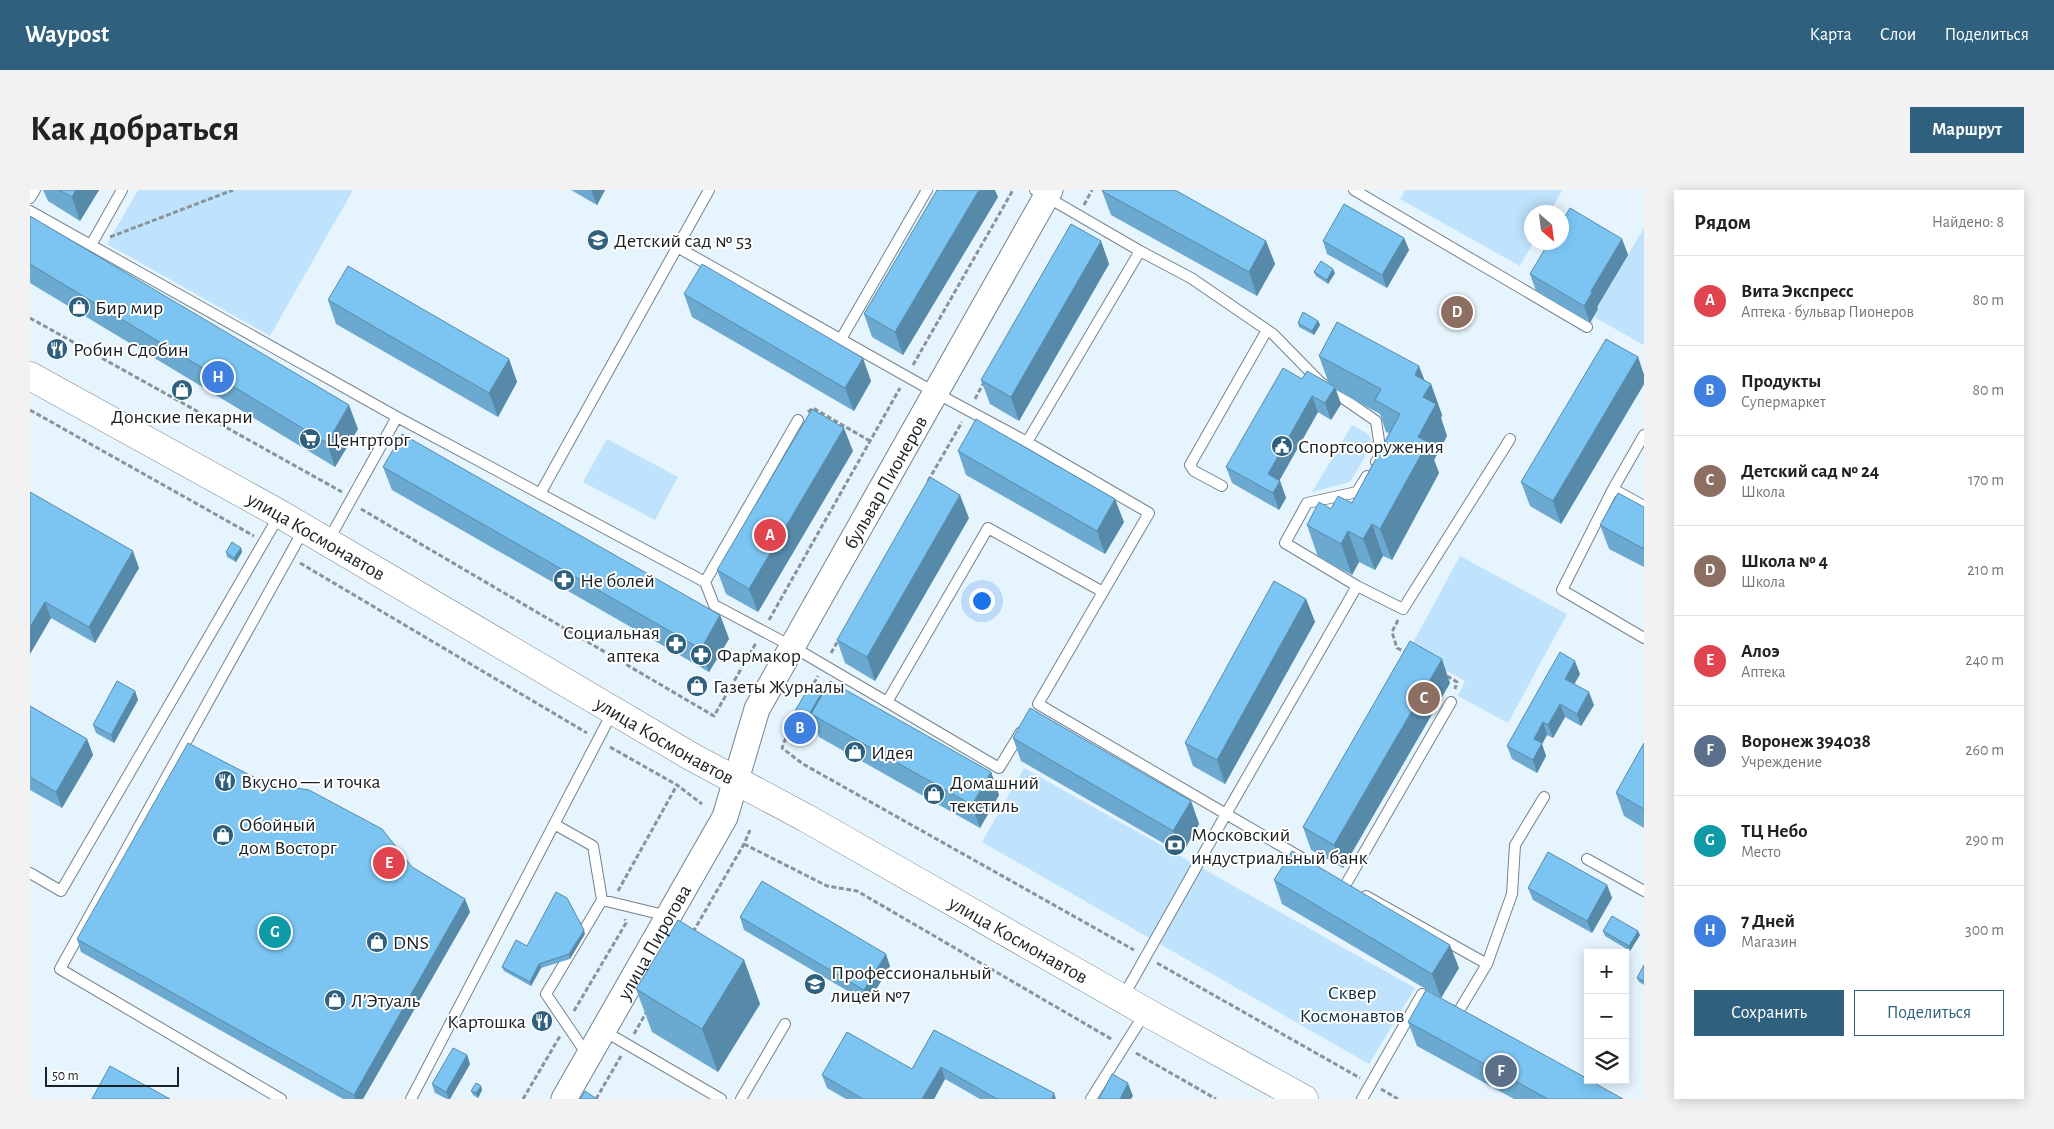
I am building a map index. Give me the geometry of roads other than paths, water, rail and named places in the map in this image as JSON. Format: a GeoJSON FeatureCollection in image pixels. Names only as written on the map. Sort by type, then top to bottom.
{"type":"FeatureCollection","features":[{"type":"Feature","properties":{"kind":"main road","name":"улица Космонавтов"},"geometry":{"type":"LineString","coordinates":[[30,376],[280,514],[735,781],[806,818],[1122,999],[1304,1099]]}},
{"type":"Feature","properties":{"kind":"street","name":"бульвар Пионеров"},"geometry":{"type":"LineString","coordinates":[[735,781],[758,709],[936,393],[1044,192]]}},
{"type":"Feature","properties":{"kind":"street","name":"улица Пирогова"},"geometry":{"type":"LineString","coordinates":[[564,1099],[724,817],[735,781]]}},
{"type":"Feature","properties":{"kind":"lane"},"geometry":{"type":"LineString","coordinates":[[30,198],[34,190]]}},
{"type":"Feature","properties":{"kind":"lane"},"geometry":{"type":"LineString","coordinates":[[91,245],[122,190]]}},
{"type":"Feature","properties":{"kind":"lane"},"geometry":{"type":"LineString","coordinates":[[541,492],[709,190]]}},
{"type":"Feature","properties":{"kind":"lane"},"geometry":{"type":"LineString","coordinates":[[841,338],[927,190]]}},
{"type":"Feature","properties":{"kind":"lane"},"geometry":{"type":"LineString","coordinates":[[1354,190],[1367,193],[1587,327]]}},
{"type":"Feature","properties":{"kind":"lane"},"geometry":{"type":"LineString","coordinates":[[1044,192],[1078,215],[1191,278],[1267,330],[1321,383],[1376,422],[1381,454],[1357,492],[1307,503],[1285,543],[1357,586],[1404,609],[1510,440]]}},
{"type":"Feature","properties":{"kind":"lane"},"geometry":{"type":"LineString","coordinates":[[30,211],[397,417],[541,492],[705,582],[714,605],[793,647],[999,768],[1149,512],[677,247]]}},
{"type":"Feature","properties":{"kind":"lane"},"geometry":{"type":"LineString","coordinates":[[1027,442],[1140,251]]}},
{"type":"Feature","properties":{"kind":"lane"},"geometry":{"type":"LineString","coordinates":[[1222,486],[1194,471],[1190,465],[1267,330]]}},
{"type":"Feature","properties":{"kind":"lane"},"geometry":{"type":"LineString","coordinates":[[328,542],[397,417]]}},
{"type":"Feature","properties":{"kind":"lane"},"geometry":{"type":"LineString","coordinates":[[705,582],[798,420]]}},
{"type":"Feature","properties":{"kind":"lane"},"geometry":{"type":"LineString","coordinates":[[1644,435],[1614,488],[1562,590],[1644,638]]}},
{"type":"Feature","properties":{"kind":"lane"},"geometry":{"type":"LineString","coordinates":[[1614,488],[1644,506]]}},
{"type":"Feature","properties":{"kind":"lane"},"geometry":{"type":"LineString","coordinates":[[30,873],[61,891],[280,514]]}},
{"type":"Feature","properties":{"kind":"lane"},"geometry":{"type":"LineString","coordinates":[[281,1099],[60,969],[304,528]]}},
{"type":"Feature","properties":{"kind":"lane"},"geometry":{"type":"LineString","coordinates":[[887,702],[988,528],[1103,592]]}},
{"type":"Feature","properties":{"kind":"lane"},"geometry":{"type":"LineString","coordinates":[[1122,999],[1357,586]]}},
{"type":"Feature","properties":{"kind":"lane"},"geometry":{"type":"LineString","coordinates":[[1451,702],[1341,881],[1487,964]]}},
{"type":"Feature","properties":{"kind":"lane"},"geometry":{"type":"LineString","coordinates":[[411,1099],[614,710]]}},
{"type":"Feature","properties":{"kind":"lane"},"geometry":{"type":"LineString","coordinates":[[1033,712],[1226,814],[1312,864]]}},
{"type":"Feature","properties":{"kind":"lane"},"geometry":{"type":"LineString","coordinates":[[1362,1099],[1422,994],[1462,1016],[1487,964],[1512,894],[1515,845],[1544,797]]}},
{"type":"Feature","properties":{"kind":"lane"},"geometry":{"type":"LineString","coordinates":[[554,824],[593,846],[602,900],[546,994],[588,1056]]}},
{"type":"Feature","properties":{"kind":"lane"},"geometry":{"type":"LineString","coordinates":[[1587,859],[1644,891]]}},
{"type":"Feature","properties":{"kind":"lane"},"geometry":{"type":"LineString","coordinates":[[602,900],[669,916]]}},
{"type":"Feature","properties":{"kind":"lane"},"geometry":{"type":"LineString","coordinates":[[1091,1099],[1146,1012]]}},
{"type":"Feature","properties":{"kind":"lane"},"geometry":{"type":"LineString","coordinates":[[741,1099],[785,1024]]}},
{"type":"Feature","properties":{"kind":"lane"},"geometry":{"type":"LineString","coordinates":[[603,1030],[721,1099]]}},
{"type":"Feature","properties":{"kind":"place","name":"Детский сад № 53"},"geometry":{"type":"Point","coordinates":[598,240]}},
{"type":"Feature","properties":{"kind":"place","name":"Бир мир"},"geometry":{"type":"Point","coordinates":[79,307]}},
{"type":"Feature","properties":{"kind":"place","name":"Школа № 4"},"geometry":{"type":"Point","coordinates":[1457,312]}},
{"type":"Feature","properties":{"kind":"place","name":"Робин Сдобин"},"geometry":{"type":"Point","coordinates":[57,349]}},
{"type":"Feature","properties":{"kind":"place","name":"7 Дней"},"geometry":{"type":"Point","coordinates":[218,377]}},
{"type":"Feature","properties":{"kind":"place","name":"Донские пекарни"},"geometry":{"type":"Point","coordinates":[182,390]}},
{"type":"Feature","properties":{"kind":"place","name":"Центрторг"},"geometry":{"type":"Point","coordinates":[310,439]}},
{"type":"Feature","properties":{"kind":"place","name":"Спортсооружения"},"geometry":{"type":"Point","coordinates":[1282,446]}},
{"type":"Feature","properties":{"kind":"place","name":"Вита Экспресс"},"geometry":{"type":"Point","coordinates":[770,535]}},
{"type":"Feature","properties":{"kind":"place","name":"Не болей"},"geometry":{"type":"Point","coordinates":[564,580]}},
{"type":"Feature","properties":{"kind":"place","name":"Социальная аптека"},"geometry":{"type":"Point","coordinates":[676,644]}},
{"type":"Feature","properties":{"kind":"place","name":"Фармакор"},"geometry":{"type":"Point","coordinates":[701,655]}},
{"type":"Feature","properties":{"kind":"place","name":"Газеты Журналы"},"geometry":{"type":"Point","coordinates":[697,686]}},
{"type":"Feature","properties":{"kind":"place","name":"Детский сад № 24"},"geometry":{"type":"Point","coordinates":[1424,698]}},
{"type":"Feature","properties":{"kind":"place","name":"Продукты"},"geometry":{"type":"Point","coordinates":[800,728]}},
{"type":"Feature","properties":{"kind":"place","name":"Идея"},"geometry":{"type":"Point","coordinates":[855,752]}},
{"type":"Feature","properties":{"kind":"place","name":"Вкусно — и точка"},"geometry":{"type":"Point","coordinates":[225,781]}},
{"type":"Feature","properties":{"kind":"place","name":"Домашний текстиль"},"geometry":{"type":"Point","coordinates":[934,794]}},
{"type":"Feature","properties":{"kind":"place","name":"Обойный дом Восторг"},"geometry":{"type":"Point","coordinates":[223,835]}},
{"type":"Feature","properties":{"kind":"place","name":"Московский индустриальный банк"},"geometry":{"type":"Point","coordinates":[1175,845]}},
{"type":"Feature","properties":{"kind":"place","name":"Алоэ"},"geometry":{"type":"Point","coordinates":[389,863]}},
{"type":"Feature","properties":{"kind":"place","name":"ТЦ Небо"},"geometry":{"type":"Point","coordinates":[275,932]}},
{"type":"Feature","properties":{"kind":"place","name":"DNS"},"geometry":{"type":"Point","coordinates":[377,942]}},
{"type":"Feature","properties":{"kind":"place","name":"Профессиональный лицей №7"},"geometry":{"type":"Point","coordinates":[815,984]}},
{"type":"Feature","properties":{"kind":"place","name":"Л’Этуаль"},"geometry":{"type":"Point","coordinates":[335,1000]}},
{"type":"Feature","properties":{"kind":"place","name":"Картошка"},"geometry":{"type":"Point","coordinates":[542,1021]}},
{"type":"Feature","properties":{"kind":"place","name":"Воронеж 394038"},"geometry":{"type":"Point","coordinates":[1501,1071]}},
{"type":"Feature","properties":{"kind":"park label","name":"Сквер Космонавтов"},"geometry":{"type":"Point","coordinates":[1352,1004]}}]}
